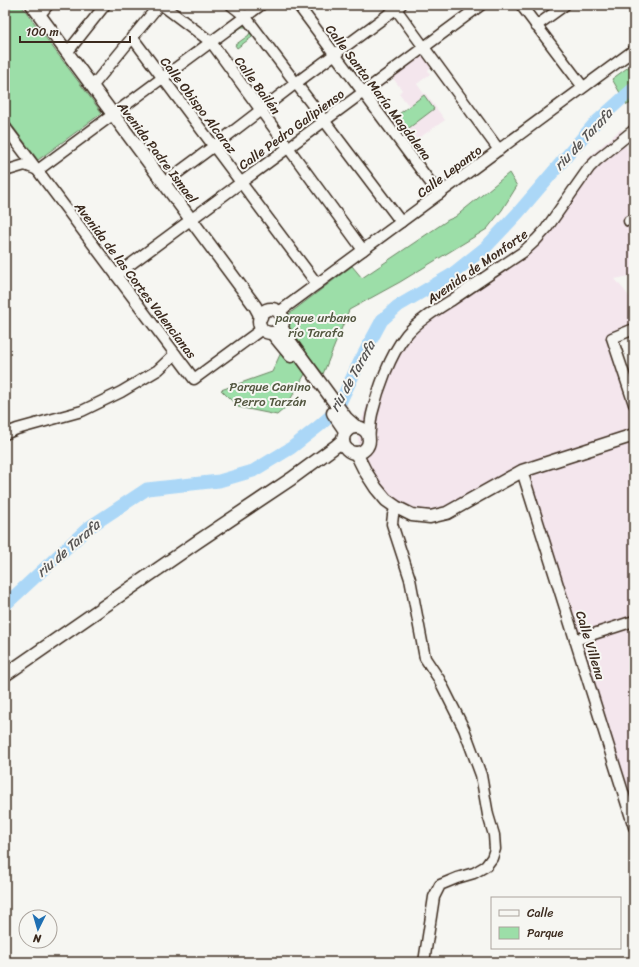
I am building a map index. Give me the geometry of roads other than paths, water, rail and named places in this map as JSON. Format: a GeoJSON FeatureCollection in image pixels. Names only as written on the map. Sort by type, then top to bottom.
{"type":"FeatureCollection","features":[{"type":"Feature","properties":{"kind":"main road","name":"Avenida Padre Ismael"},"geometry":{"type":"LineString","coordinates":[[32,5],[193,218],[259,302],[270,321],[291,343],[346,418],[355,440]]}},
{"type":"Feature","properties":{"kind":"main road","name":"Avenida Padre Ismael"},"geometry":{"type":"LineString","coordinates":[[43,7],[70,49],[95,82],[115,113]]}},
{"type":"Feature","properties":{"kind":"main road"},"geometry":{"type":"LineString","coordinates":[[5,675],[196,542],[291,479],[336,446],[355,440],[368,468],[371,480],[386,500],[396,508],[412,515],[430,517],[447,513],[522,471],[634,435]]}},
{"type":"Feature","properties":{"kind":"street"},"geometry":{"type":"LineString","coordinates":[[70,49],[105,5]]}},
{"type":"Feature","properties":{"kind":"street"},"geometry":{"type":"LineString","coordinates":[[95,82],[160,5]]}},
{"type":"Feature","properties":{"kind":"street","name":"Calle Bailén"},"geometry":{"type":"LineString","coordinates":[[160,5],[211,42],[363,250]]}},
{"type":"Feature","properties":{"kind":"street"},"geometry":{"type":"LineString","coordinates":[[231,5],[246,16],[401,222]]}},
{"type":"Feature","properties":{"kind":"street"},"geometry":{"type":"LineString","coordinates":[[5,171],[25,165],[38,170],[261,5]]}},
{"type":"Feature","properties":{"kind":"street","name":"Calle Santa María Magdalena"},"geometry":{"type":"LineString","coordinates":[[298,5],[439,194]]}},
{"type":"Feature","properties":{"kind":"street","name":"Calle Pedro Galipienso"},"geometry":{"type":"LineString","coordinates":[[116,275],[481,5]]}},
{"type":"Feature","properties":{"kind":"street"},"geometry":{"type":"LineString","coordinates":[[520,5],[583,88]]}},
{"type":"Feature","properties":{"kind":"street"},"geometry":{"type":"LineString","coordinates":[[536,26],[565,5]]}},
{"type":"Feature","properties":{"kind":"street"},"geometry":{"type":"LineString","coordinates":[[166,182],[261,111],[396,6],[499,150]]}},
{"type":"Feature","properties":{"kind":"street","name":"Calle Obispo Alcaraz"},"geometry":{"type":"LineString","coordinates":[[132,37],[317,284]]}},
{"type":"Feature","properties":{"kind":"street","name":"Calle Lepanto"},"geometry":{"type":"LineString","coordinates":[[270,321],[317,284],[634,50]]}},
{"type":"Feature","properties":{"kind":"street","name":"Avenida de Monforte"},"geometry":{"type":"LineString","coordinates":[[355,440],[367,418],[387,359],[404,331],[415,321],[520,249],[534,237],[544,226],[594,156],[634,125]]}},
{"type":"Feature","properties":{"kind":"street","name":"Avenida de las Cortes Valencianas"},"geometry":{"type":"LineString","coordinates":[[5,127],[194,379],[270,321]]}},
{"type":"Feature","properties":{"kind":"street","name":"Avenida de Monforte"},"geometry":{"type":"LineString","coordinates":[[355,440],[372,414],[389,363],[397,347],[406,335],[417,324],[435,311],[523,252],[546,229],[589,168],[634,130]]}},
{"type":"Feature","properties":{"kind":"street"},"geometry":{"type":"LineString","coordinates":[[634,329],[612,338],[634,404]]}},
{"type":"Feature","properties":{"kind":"street"},"geometry":{"type":"LineString","coordinates":[[5,434],[82,410],[121,392],[158,370],[175,354]]}},
{"type":"Feature","properties":{"kind":"street","name":"Calle Villena"},"geometry":{"type":"LineString","coordinates":[[522,471],[634,827]]}},
{"type":"Feature","properties":{"kind":"street"},"geometry":{"type":"LineString","coordinates":[[396,508],[393,515],[392,524],[410,579],[425,658],[439,679],[464,729],[481,775],[488,815],[494,835],[495,849],[492,858],[486,866],[474,873],[440,885],[434,897],[424,962]]}},
{"type":"Feature","properties":{"kind":"street"},"geometry":{"type":"LineString","coordinates":[[575,640],[634,621]]}},
{"type":"Feature","properties":{"kind":"waterway","name":"riu de Tarafa"},"geometry":{"type":"LineString","coordinates":[[5,605],[88,528],[147,489],[219,481],[253,471],[291,448],[319,426],[336,411],[382,320],[398,306],[451,275],[486,247],[518,213],[595,123],[634,88]]}},
{"type":"Feature","properties":{"kind":"park label","name":"parque urbano río Tarafa"},"geometry":{"type":"Point","coordinates":[316,324]}},
{"type":"Feature","properties":{"kind":"park label","name":"Parque Canino Perro Tarzán"},"geometry":{"type":"Point","coordinates":[270,394]}}]}
